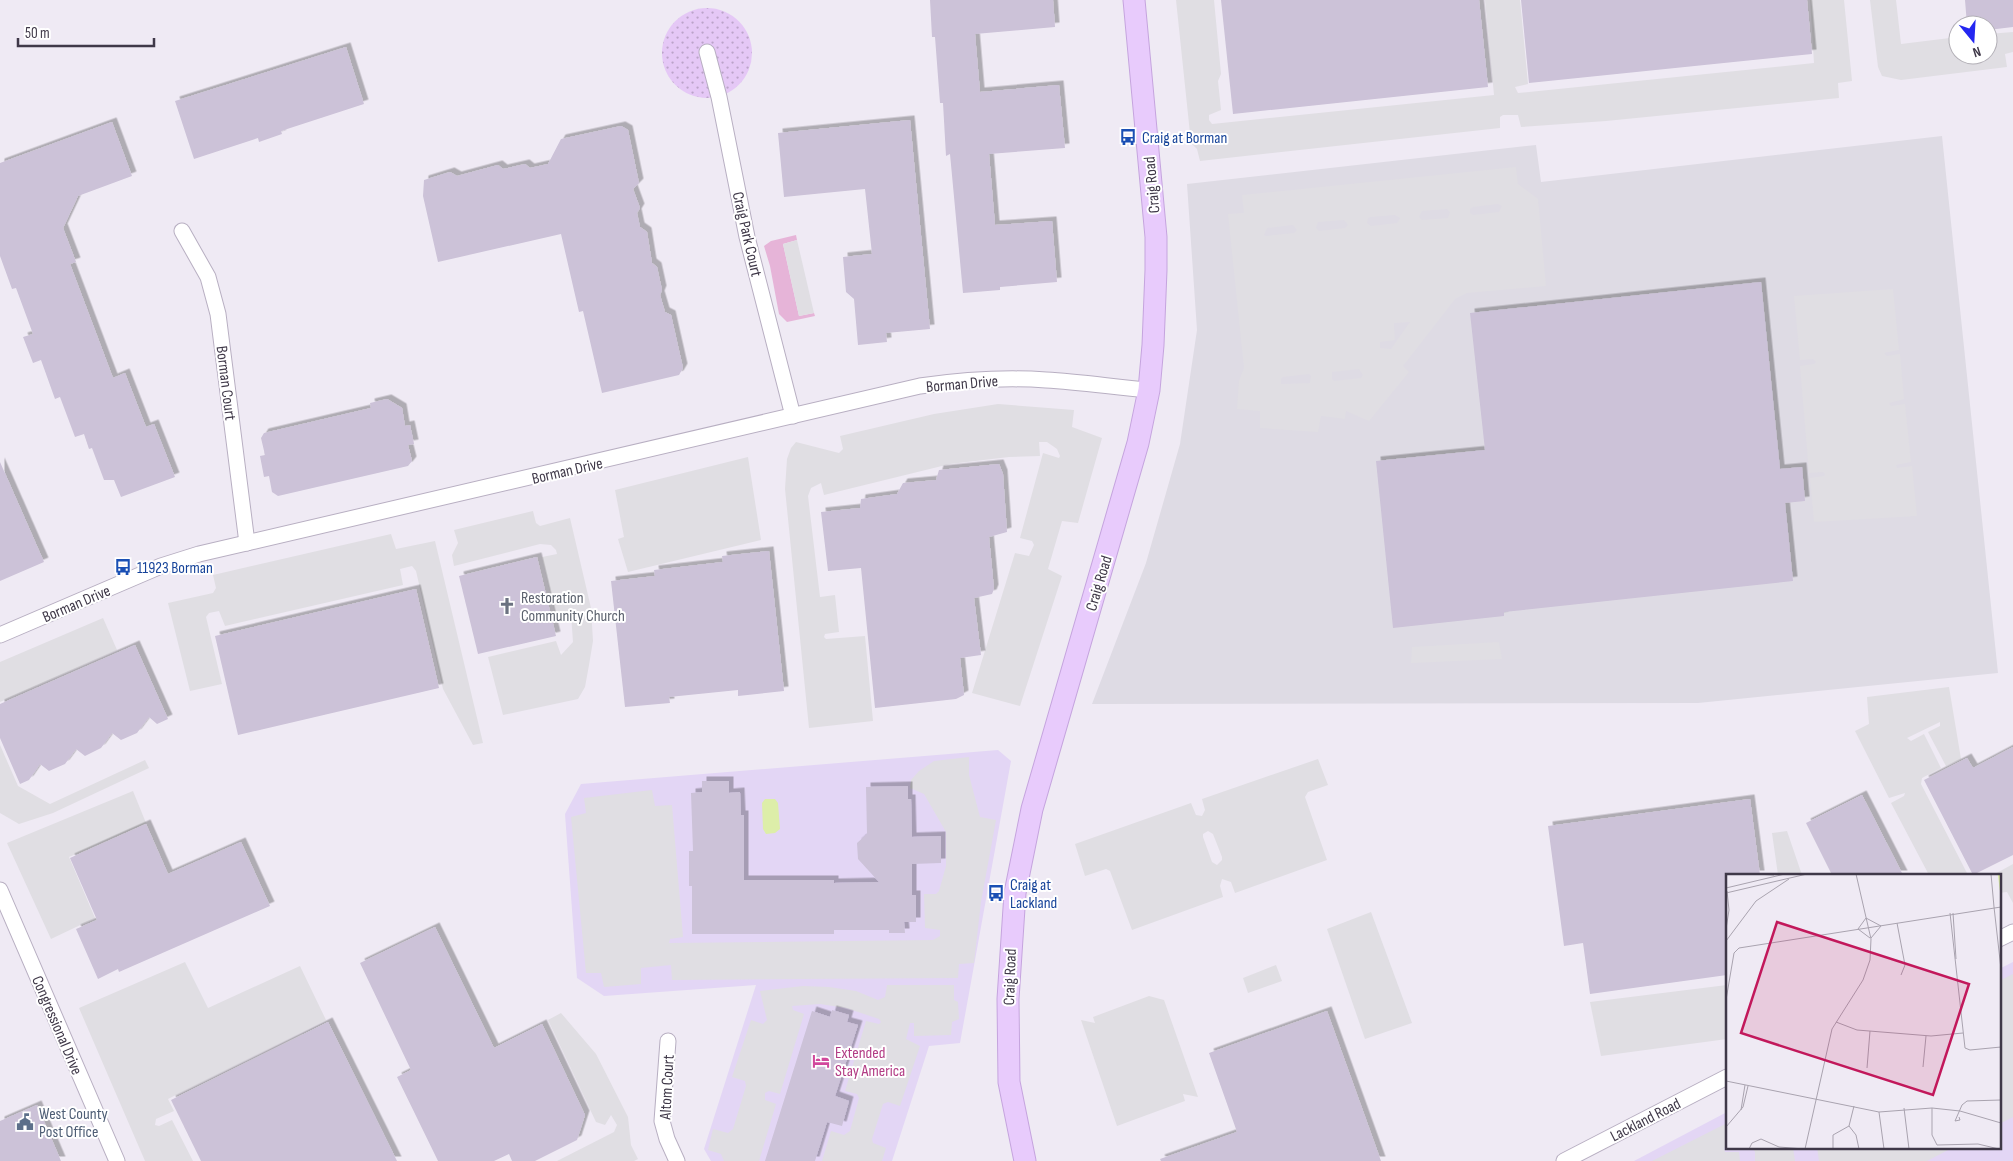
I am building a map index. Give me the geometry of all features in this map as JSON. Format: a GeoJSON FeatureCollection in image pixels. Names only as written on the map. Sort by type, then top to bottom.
{"type":"FeatureCollection","features":[{"type":"Feature","properties":{"kind":"main road","name":"Craig Road"},"geometry":{"type":"LineString","coordinates":[[1025,1161],[1017,1127],[1009,1073],[1008,998],[1015,893],[1031,813],[1138,443],[1149,390],[1156,318],[1156,237],[1134,0]]}},
{"type":"Feature","properties":{"kind":"street","name":"Craig Park Court"},"geometry":{"type":"LineString","coordinates":[[707,52],[719,96],[747,237],[793,416]]}},
{"type":"Feature","properties":{"kind":"street","name":"Borman Court"},"geometry":{"type":"LineString","coordinates":[[182,231],[208,277],[218,314],[246,543]]}},
{"type":"Feature","properties":{"kind":"street","name":"Borman Drive"},"geometry":{"type":"LineString","coordinates":[[0,635],[161,566],[246,543],[920,386],[958,381],[1046,380],[1149,390]]}},
{"type":"Feature","properties":{"kind":"street","name":"Congressional Drive"},"geometry":{"type":"LineString","coordinates":[[0,890],[117,1161]]}},
{"type":"Feature","properties":{"kind":"street"},"geometry":{"type":"LineString","coordinates":[[2000,938],[2013,932]]}},
{"type":"Feature","properties":{"kind":"street","name":"Altom Court"},"geometry":{"type":"LineString","coordinates":[[668,1041],[662,1121],[667,1139],[677,1161]]}},
{"type":"Feature","properties":{"kind":"street","name":"Lackland Road"},"geometry":{"type":"LineString","coordinates":[[1564,1161],[1726,1078]]}},
{"type":"Feature","properties":{"kind":"shaded area"},"geometry":{"type":"Polygon","coordinates":[[[1176,0],[1214,0],[1221,74],[1218,81],[1221,110],[1209,115],[1209,120],[1212,124],[1494,95],[1485,0],[1520,0],[1528,84],[1515,87],[1518,93],[1814,63],[1810,0],[1844,0],[1852,81],[1838,83],[1839,98],[1606,121],[1521,127],[1518,115],[1503,115],[1500,117],[1500,128],[1200,161],[1197,149],[1191,143],[1176,0]]]}},
{"type":"Feature","properties":{"kind":"shaded area"},"geometry":{"type":"Polygon","coordinates":[[[1870,0],[1896,0],[1901,44],[1948,38],[1948,65],[1998,65],[1998,33],[2013,32],[2013,52],[2005,54],[2007,67],[1901,80],[1882,76],[1878,67],[1870,0]]]}},
{"type":"Feature","properties":{"kind":"shaded area"},"geometry":{"type":"Polygon","coordinates":[[[1942,136],[1998,673],[1698,703],[1092,704],[1146,563],[1180,444],[1197,330],[1187,184],[1536,145],[1541,182],[1942,136]]]}},
{"type":"Feature","properties":{"kind":"shaded area"},"geometry":{"type":"Polygon","coordinates":[[[1516,167],[1518,184],[1538,199],[1546,286],[1467,293],[1455,299],[1403,366],[1409,372],[1369,421],[1346,411],[1345,419],[1321,416],[1318,432],[1260,428],[1260,411],[1237,409],[1239,381],[1244,368],[1228,214],[1244,213],[1242,195],[1516,167]],[[1498,204],[1470,209],[1470,213],[1473,215],[1499,212],[1502,206],[1498,204]],[[1447,209],[1422,211],[1419,217],[1422,220],[1448,218],[1450,212],[1447,209]],[[1395,215],[1368,218],[1367,223],[1371,226],[1397,223],[1400,218],[1395,215]],[[1344,220],[1318,222],[1316,228],[1319,231],[1345,228],[1348,225],[1344,220]],[[1293,225],[1267,228],[1264,235],[1294,233],[1297,230],[1293,225]],[[1410,322],[1394,323],[1395,340],[1380,342],[1380,348],[1391,349],[1410,322]],[[1359,369],[1332,372],[1332,379],[1334,381],[1361,378],[1363,375],[1359,369]],[[1309,374],[1283,377],[1281,384],[1310,383],[1311,376],[1309,374]]]}},
{"type":"Feature","properties":{"kind":"shaded area"},"geometry":{"type":"Polygon","coordinates":[[[796,235],[797,240],[783,244],[799,316],[814,313],[815,316],[787,322],[779,314],[770,266],[764,246],[771,241],[796,235]]]}},
{"type":"Feature","properties":{"kind":"shaded area"},"geometry":{"type":"Polygon","coordinates":[[[797,240],[814,313],[799,316],[783,244],[797,240]]]}},
{"type":"Feature","properties":{"kind":"shaded area"},"geometry":{"type":"Polygon","coordinates":[[[1893,289],[1899,350],[1884,353],[1887,356],[1900,354],[1904,399],[1889,403],[1891,406],[1905,404],[1911,462],[1896,465],[1897,468],[1912,466],[1917,516],[1814,522],[1810,478],[1824,476],[1825,474],[1823,472],[1809,473],[1800,366],[1816,362],[1813,359],[1800,360],[1794,296],[1893,289]]]}},
{"type":"Feature","properties":{"kind":"shaded area"},"geometry":{"type":"Polygon","coordinates":[[[998,404],[1074,410],[1072,427],[1102,438],[1078,523],[1062,521],[1048,569],[1062,576],[1020,706],[972,693],[1015,553],[1029,556],[1034,545],[1032,541],[1020,538],[1043,453],[1059,458],[1060,456],[1057,449],[1047,442],[1039,442],[1040,456],[1009,457],[950,464],[824,495],[821,483],[811,488],[808,496],[820,597],[835,595],[839,632],[825,634],[824,637],[826,639],[865,636],[873,721],[809,728],[785,489],[787,459],[791,448],[796,442],[839,453],[843,449],[840,436],[934,414],[998,404]]]}},
{"type":"Feature","properties":{"kind":"shaded area"},"geometry":{"type":"Polygon","coordinates":[[[748,457],[761,540],[628,572],[618,539],[624,537],[615,490],[748,457]]]}},
{"type":"Feature","properties":{"kind":"shaded area"},"geometry":{"type":"Polygon","coordinates":[[[533,511],[536,523],[540,526],[570,518],[591,608],[593,641],[585,687],[578,699],[503,715],[488,657],[556,641],[561,655],[573,642],[571,614],[556,618],[542,557],[557,554],[556,550],[551,545],[540,544],[454,566],[452,555],[458,543],[454,530],[533,511]]]}},
{"type":"Feature","properties":{"kind":"shaded area"},"geometry":{"type":"Polygon","coordinates":[[[391,534],[396,549],[435,541],[483,743],[473,745],[443,689],[416,571],[412,566],[400,569],[403,585],[225,626],[219,611],[209,613],[206,617],[222,684],[190,691],[168,603],[213,593],[216,588],[213,575],[391,534]]]}},
{"type":"Feature","properties":{"kind":"shaded area"},"geometry":{"type":"Polygon","coordinates":[[[103,618],[117,650],[0,702],[0,662],[103,618]]]}},
{"type":"Feature","properties":{"kind":"shaded area"},"geometry":{"type":"Polygon","coordinates":[[[1499,642],[1502,659],[1411,663],[1412,647],[1499,642]]]}},
{"type":"Feature","properties":{"kind":"shaded area"},"geometry":{"type":"Polygon","coordinates":[[[1949,687],[1961,759],[1946,766],[1928,732],[1940,726],[1940,722],[1907,738],[1911,741],[1924,734],[1941,768],[1922,778],[1921,784],[1967,874],[1928,874],[1891,803],[1904,796],[1905,793],[1889,798],[1855,731],[1869,724],[1867,697],[1949,687]]]}},
{"type":"Feature","properties":{"kind":"shaded area"},"geometry":{"type":"Polygon","coordinates":[[[0,745],[18,786],[50,804],[145,760],[149,768],[53,813],[19,824],[0,813],[0,745]]]}},
{"type":"Feature","properties":{"kind":"shaded area"},"geometry":{"type":"Polygon","coordinates":[[[998,750],[1011,761],[960,1043],[929,1046],[892,1161],[711,1161],[704,1149],[756,985],[604,996],[577,978],[565,814],[581,784],[998,750]]]}},
{"type":"Feature","properties":{"kind":"shaded area"},"geometry":{"type":"Polygon","coordinates":[[[969,757],[969,775],[980,817],[996,820],[981,902],[974,963],[959,964],[958,978],[672,980],[671,965],[641,968],[641,984],[604,987],[601,973],[586,973],[571,817],[586,813],[584,798],[652,790],[655,806],[672,805],[683,937],[670,939],[669,943],[933,940],[940,936],[940,930],[925,928],[924,894],[936,894],[939,891],[946,866],[946,832],[924,794],[910,788],[911,780],[919,771],[934,761],[969,757]]]}},
{"type":"Feature","properties":{"kind":"shaded area"},"geometry":{"type":"Polygon","coordinates":[[[1318,759],[1328,785],[1308,792],[1305,797],[1327,860],[1235,893],[1231,882],[1222,879],[1220,886],[1223,897],[1132,930],[1110,871],[1106,869],[1085,876],[1075,844],[1191,803],[1196,815],[1202,816],[1205,810],[1202,799],[1318,759]],[[1208,831],[1203,834],[1203,837],[1212,862],[1217,865],[1222,860],[1222,857],[1213,834],[1208,831]]]}},
{"type":"Feature","properties":{"kind":"shaded area"},"geometry":{"type":"Polygon","coordinates":[[[133,791],[146,823],[69,857],[95,918],[51,939],[7,843],[133,791]]]}},
{"type":"Feature","properties":{"kind":"shaded area"},"geometry":{"type":"Polygon","coordinates":[[[765,799],[775,799],[778,803],[780,829],[775,833],[766,834],[763,829],[762,803],[765,799]]]}},
{"type":"Feature","properties":{"kind":"shaded area"},"geometry":{"type":"Polygon","coordinates":[[[1787,831],[1802,874],[1778,874],[1772,833],[1787,831]]]}},
{"type":"Feature","properties":{"kind":"shaded area"},"geometry":{"type":"Polygon","coordinates":[[[2013,864],[2013,903],[2007,892],[2000,893],[2000,874],[1995,874],[2013,864]]]}},
{"type":"Feature","properties":{"kind":"shaded area"},"geometry":{"type":"Polygon","coordinates":[[[1371,912],[1412,1023],[1365,1039],[1327,929],[1371,912]]]}},
{"type":"Feature","properties":{"kind":"shaded area"},"geometry":{"type":"Polygon","coordinates":[[[185,962],[208,1008],[300,966],[326,1020],[168,1099],[174,1111],[156,1119],[155,1125],[159,1126],[172,1120],[193,1161],[145,1161],[79,1008],[185,962]]]}},
{"type":"Feature","properties":{"kind":"shaded area"},"geometry":{"type":"Polygon","coordinates":[[[2013,962],[2013,1161],[1634,1161],[1726,1113],[1726,1148],[2000,1148],[2000,968],[2013,962]]]}},
{"type":"Feature","properties":{"kind":"shaded area"},"geometry":{"type":"Polygon","coordinates":[[[1276,965],[1282,981],[1248,993],[1243,978],[1276,965]]]}},
{"type":"Feature","properties":{"kind":"shaded area"},"geometry":{"type":"Polygon","coordinates":[[[2013,974],[2013,1117],[2000,1124],[2000,980],[2013,974]]]}},
{"type":"Feature","properties":{"kind":"shaded area"},"geometry":{"type":"Polygon","coordinates":[[[887,985],[954,985],[954,1000],[958,1002],[959,1019],[952,1022],[951,1035],[914,1036],[914,1023],[910,1023],[906,1039],[920,1046],[900,1106],[888,1102],[883,1104],[872,1139],[873,1143],[886,1148],[882,1161],[822,1161],[831,1131],[844,1135],[850,1131],[859,1098],[857,1094],[845,1091],[866,1021],[879,1024],[881,1022],[879,1019],[846,1008],[820,1004],[792,1006],[793,1010],[804,1014],[780,1094],[769,1091],[765,1093],[765,1100],[776,1104],[759,1161],[724,1161],[721,1154],[708,1150],[713,1129],[728,1133],[733,1129],[746,1086],[745,1081],[732,1077],[751,1020],[763,1024],[767,1020],[760,991],[803,986],[829,987],[856,991],[878,1000],[885,997],[887,985]]]}},
{"type":"Feature","properties":{"kind":"shaded area"},"geometry":{"type":"Polygon","coordinates":[[[1726,985],[1726,1039],[1601,1056],[1590,1002],[1726,985]]]}},
{"type":"Feature","properties":{"kind":"shaded area"},"geometry":{"type":"Polygon","coordinates":[[[1149,996],[1164,1000],[1198,1097],[1183,1094],[1185,1101],[1117,1126],[1081,1020],[1095,1023],[1093,1017],[1149,996]]]}},
{"type":"Feature","properties":{"kind":"shaded area"},"geometry":{"type":"Polygon","coordinates":[[[561,1013],[596,1054],[628,1117],[631,1145],[638,1159],[634,1161],[557,1161],[614,1132],[617,1125],[611,1115],[605,1125],[596,1122],[548,1020],[561,1013]]]}},
{"type":"Feature","properties":{"kind":"shaded area"},"geometry":{"type":"Polygon","coordinates":[[[1726,1124],[1725,1152],[1739,1152],[1740,1161],[1652,1161],[1726,1124]]]}},
{"type":"Feature","properties":{"kind":"shaded area"},"geometry":{"type":"Polygon","coordinates":[[[1753,1148],[1793,1148],[1795,1161],[1755,1161],[1755,1152],[1753,1148]]]}},
{"type":"Feature","properties":{"kind":"shaded area"},"geometry":{"type":"Polygon","coordinates":[[[1817,1148],[1868,1148],[1871,1150],[1872,1148],[1952,1148],[1927,1161],[1819,1161],[1817,1148]]]}},
{"type":"Feature","properties":{"kind":"sand"},"geometry":{"type":"Polygon","coordinates":[[[707,8],[724,12],[739,21],[748,36],[752,53],[748,70],[739,85],[724,94],[707,98],[690,94],[675,85],[666,70],[662,53],[666,36],[675,21],[690,12],[707,8]]]}},
{"type":"Feature","properties":{"kind":"building"},"geometry":{"type":"Polygon","coordinates":[[[930,0],[1053,0],[1055,27],[975,34],[980,92],[1059,85],[1065,148],[989,154],[995,225],[1052,221],[1057,282],[1000,287],[1000,290],[963,293],[950,154],[946,156],[943,103],[940,103],[935,37],[932,37],[930,0]]]}},
{"type":"Feature","properties":{"kind":"building"},"geometry":{"type":"Polygon","coordinates":[[[1221,0],[1479,0],[1488,87],[1233,114],[1221,0]]]}},
{"type":"Feature","properties":{"kind":"building"},"geometry":{"type":"Polygon","coordinates":[[[1521,0],[1807,0],[1812,54],[1529,83],[1521,0]]]}},
{"type":"Feature","properties":{"kind":"building"},"geometry":{"type":"Polygon","coordinates":[[[1965,0],[2013,0],[2013,27],[1998,29],[1998,15],[1966,15],[1965,0]]]}},
{"type":"Feature","properties":{"kind":"building"},"geometry":{"type":"Polygon","coordinates":[[[346,47],[364,104],[281,131],[282,134],[259,142],[258,138],[194,159],[175,101],[346,47]]]}},
{"type":"Feature","properties":{"kind":"building"},"geometry":{"type":"Polygon","coordinates":[[[910,120],[930,329],[886,333],[887,342],[858,345],[854,299],[846,292],[843,257],[872,254],[865,189],[784,197],[778,133],[910,120]]]}},
{"type":"Feature","properties":{"kind":"building"},"geometry":{"type":"Polygon","coordinates":[[[112,122],[132,176],[78,196],[63,228],[76,262],[70,264],[113,378],[125,373],[146,427],[154,424],[175,477],[121,497],[114,480],[104,480],[92,448],[89,449],[84,434],[75,437],[60,397],[55,399],[41,360],[33,363],[23,337],[33,334],[16,288],[12,289],[0,256],[0,163],[112,122]]]}},
{"type":"Feature","properties":{"kind":"building"},"geometry":{"type":"Polygon","coordinates":[[[621,126],[628,130],[639,183],[633,189],[640,208],[637,213],[640,227],[647,232],[652,263],[657,267],[662,290],[660,295],[665,312],[671,315],[683,368],[679,375],[602,393],[583,311],[579,312],[561,234],[438,262],[423,196],[424,180],[450,172],[457,176],[498,165],[503,169],[525,164],[530,168],[548,164],[561,139],[621,126]]]}},
{"type":"Feature","properties":{"kind":"building"},"geometry":{"type":"Polygon","coordinates":[[[1761,282],[1780,469],[1802,467],[1805,501],[1785,503],[1793,581],[1504,612],[1504,616],[1393,628],[1376,461],[1485,450],[1470,313],[1761,282]]]}},
{"type":"Feature","properties":{"kind":"building"},"geometry":{"type":"Polygon","coordinates":[[[387,399],[402,408],[405,426],[410,425],[414,444],[408,445],[412,461],[408,466],[278,496],[272,492],[269,476],[264,477],[260,456],[265,455],[261,438],[264,433],[371,408],[370,403],[387,399]]]}},
{"type":"Feature","properties":{"kind":"building"},"geometry":{"type":"Polygon","coordinates":[[[0,462],[44,562],[0,581],[0,462]]]}},
{"type":"Feature","properties":{"kind":"building"},"geometry":{"type":"Polygon","coordinates":[[[999,464],[1003,474],[1007,532],[989,537],[994,589],[992,594],[974,598],[981,655],[960,658],[964,695],[956,699],[875,708],[861,568],[828,571],[821,512],[860,508],[861,499],[897,494],[903,483],[936,480],[939,470],[999,464]]]}},
{"type":"Feature","properties":{"kind":"building"},"geometry":{"type":"Polygon","coordinates":[[[769,551],[784,691],[738,696],[738,690],[669,697],[670,703],[625,707],[611,581],[655,576],[654,570],[723,562],[722,556],[769,551]]]}},
{"type":"Feature","properties":{"kind":"building","name":"Restoration Community Church"},"geometry":{"type":"Polygon","coordinates":[[[537,557],[556,636],[478,654],[459,576],[537,557]]]}},
{"type":"Feature","properties":{"kind":"building"},"geometry":{"type":"Polygon","coordinates":[[[416,589],[439,688],[238,735],[215,636],[416,589]]]}},
{"type":"Feature","properties":{"kind":"building"},"geometry":{"type":"Polygon","coordinates":[[[135,645],[168,719],[157,724],[149,717],[137,733],[121,740],[112,733],[101,748],[85,756],[76,749],[65,764],[49,771],[40,764],[29,780],[20,784],[0,738],[0,704],[135,645]]]}},
{"type":"Feature","properties":{"kind":"building"},"geometry":{"type":"Polygon","coordinates":[[[2013,747],[2013,855],[1975,874],[1972,874],[1924,780],[1967,758],[1973,768],[2013,747]]]}},
{"type":"Feature","properties":{"kind":"building"},"geometry":{"type":"Polygon","coordinates":[[[702,781],[729,781],[729,793],[740,792],[741,815],[744,815],[744,880],[834,880],[834,883],[879,882],[858,859],[857,843],[867,834],[866,787],[908,786],[908,799],[911,799],[912,837],[941,836],[941,863],[912,864],[912,895],[916,895],[916,922],[904,922],[905,933],[889,933],[889,930],[834,930],[834,934],[692,934],[692,886],[689,886],[689,851],[693,851],[691,793],[702,792],[702,781]]]}},
{"type":"Feature","properties":{"kind":"building"},"geometry":{"type":"Polygon","coordinates":[[[1862,795],[1902,874],[1832,874],[1806,823],[1862,795]]]}},
{"type":"Feature","properties":{"kind":"building"},"geometry":{"type":"Polygon","coordinates":[[[1750,799],[1760,874],[1726,874],[1726,975],[1590,994],[1583,943],[1564,946],[1548,826],[1750,799]]]}},
{"type":"Feature","properties":{"kind":"building"},"geometry":{"type":"Polygon","coordinates":[[[146,824],[168,874],[241,842],[270,906],[119,972],[118,969],[98,979],[76,929],[97,920],[70,858],[146,824]]]}},
{"type":"Feature","properties":{"kind":"building"},"geometry":{"type":"Polygon","coordinates":[[[435,927],[494,1048],[542,1024],[585,1115],[577,1140],[535,1161],[512,1161],[509,1154],[494,1161],[438,1161],[397,1077],[411,1070],[360,963],[435,927]]]}},
{"type":"Feature","properties":{"kind":"building","name":"Extended Stay America"},"geometry":{"type":"Polygon","coordinates":[[[832,1010],[849,1015],[847,1022],[858,1025],[835,1096],[849,1101],[842,1126],[827,1122],[815,1161],[765,1161],[812,1011],[830,1017],[832,1010]]]}},
{"type":"Feature","properties":{"kind":"building"},"geometry":{"type":"Polygon","coordinates":[[[1327,1011],[1381,1161],[1161,1161],[1160,1159],[1237,1132],[1209,1053],[1327,1011]]]}},
{"type":"Feature","properties":{"kind":"building"},"geometry":{"type":"Polygon","coordinates":[[[328,1022],[397,1161],[201,1161],[171,1100],[328,1022]]]}},
{"type":"Feature","properties":{"kind":"building"},"geometry":{"type":"Polygon","coordinates":[[[37,1105],[61,1161],[0,1161],[0,1121],[37,1105]]]}},
{"type":"Feature","properties":{"kind":"place","name":"Craig at Borman"},"geometry":{"type":"Point","coordinates":[1128,137]}},
{"type":"Feature","properties":{"kind":"place","name":"11923 Borman"},"geometry":{"type":"Point","coordinates":[123,567]}},
{"type":"Feature","properties":{"kind":"place","name":"Restoration Community Church"},"geometry":{"type":"Point","coordinates":[507,606]}},
{"type":"Feature","properties":{"kind":"place","name":"Craig at Lackland"},"geometry":{"type":"Point","coordinates":[996,893]}},
{"type":"Feature","properties":{"kind":"place","name":"Extended Stay America"},"geometry":{"type":"Point","coordinates":[821,1061]}},
{"type":"Feature","properties":{"kind":"place","name":"West County Post Office"},"geometry":{"type":"Point","coordinates":[25,1122]}}]}
